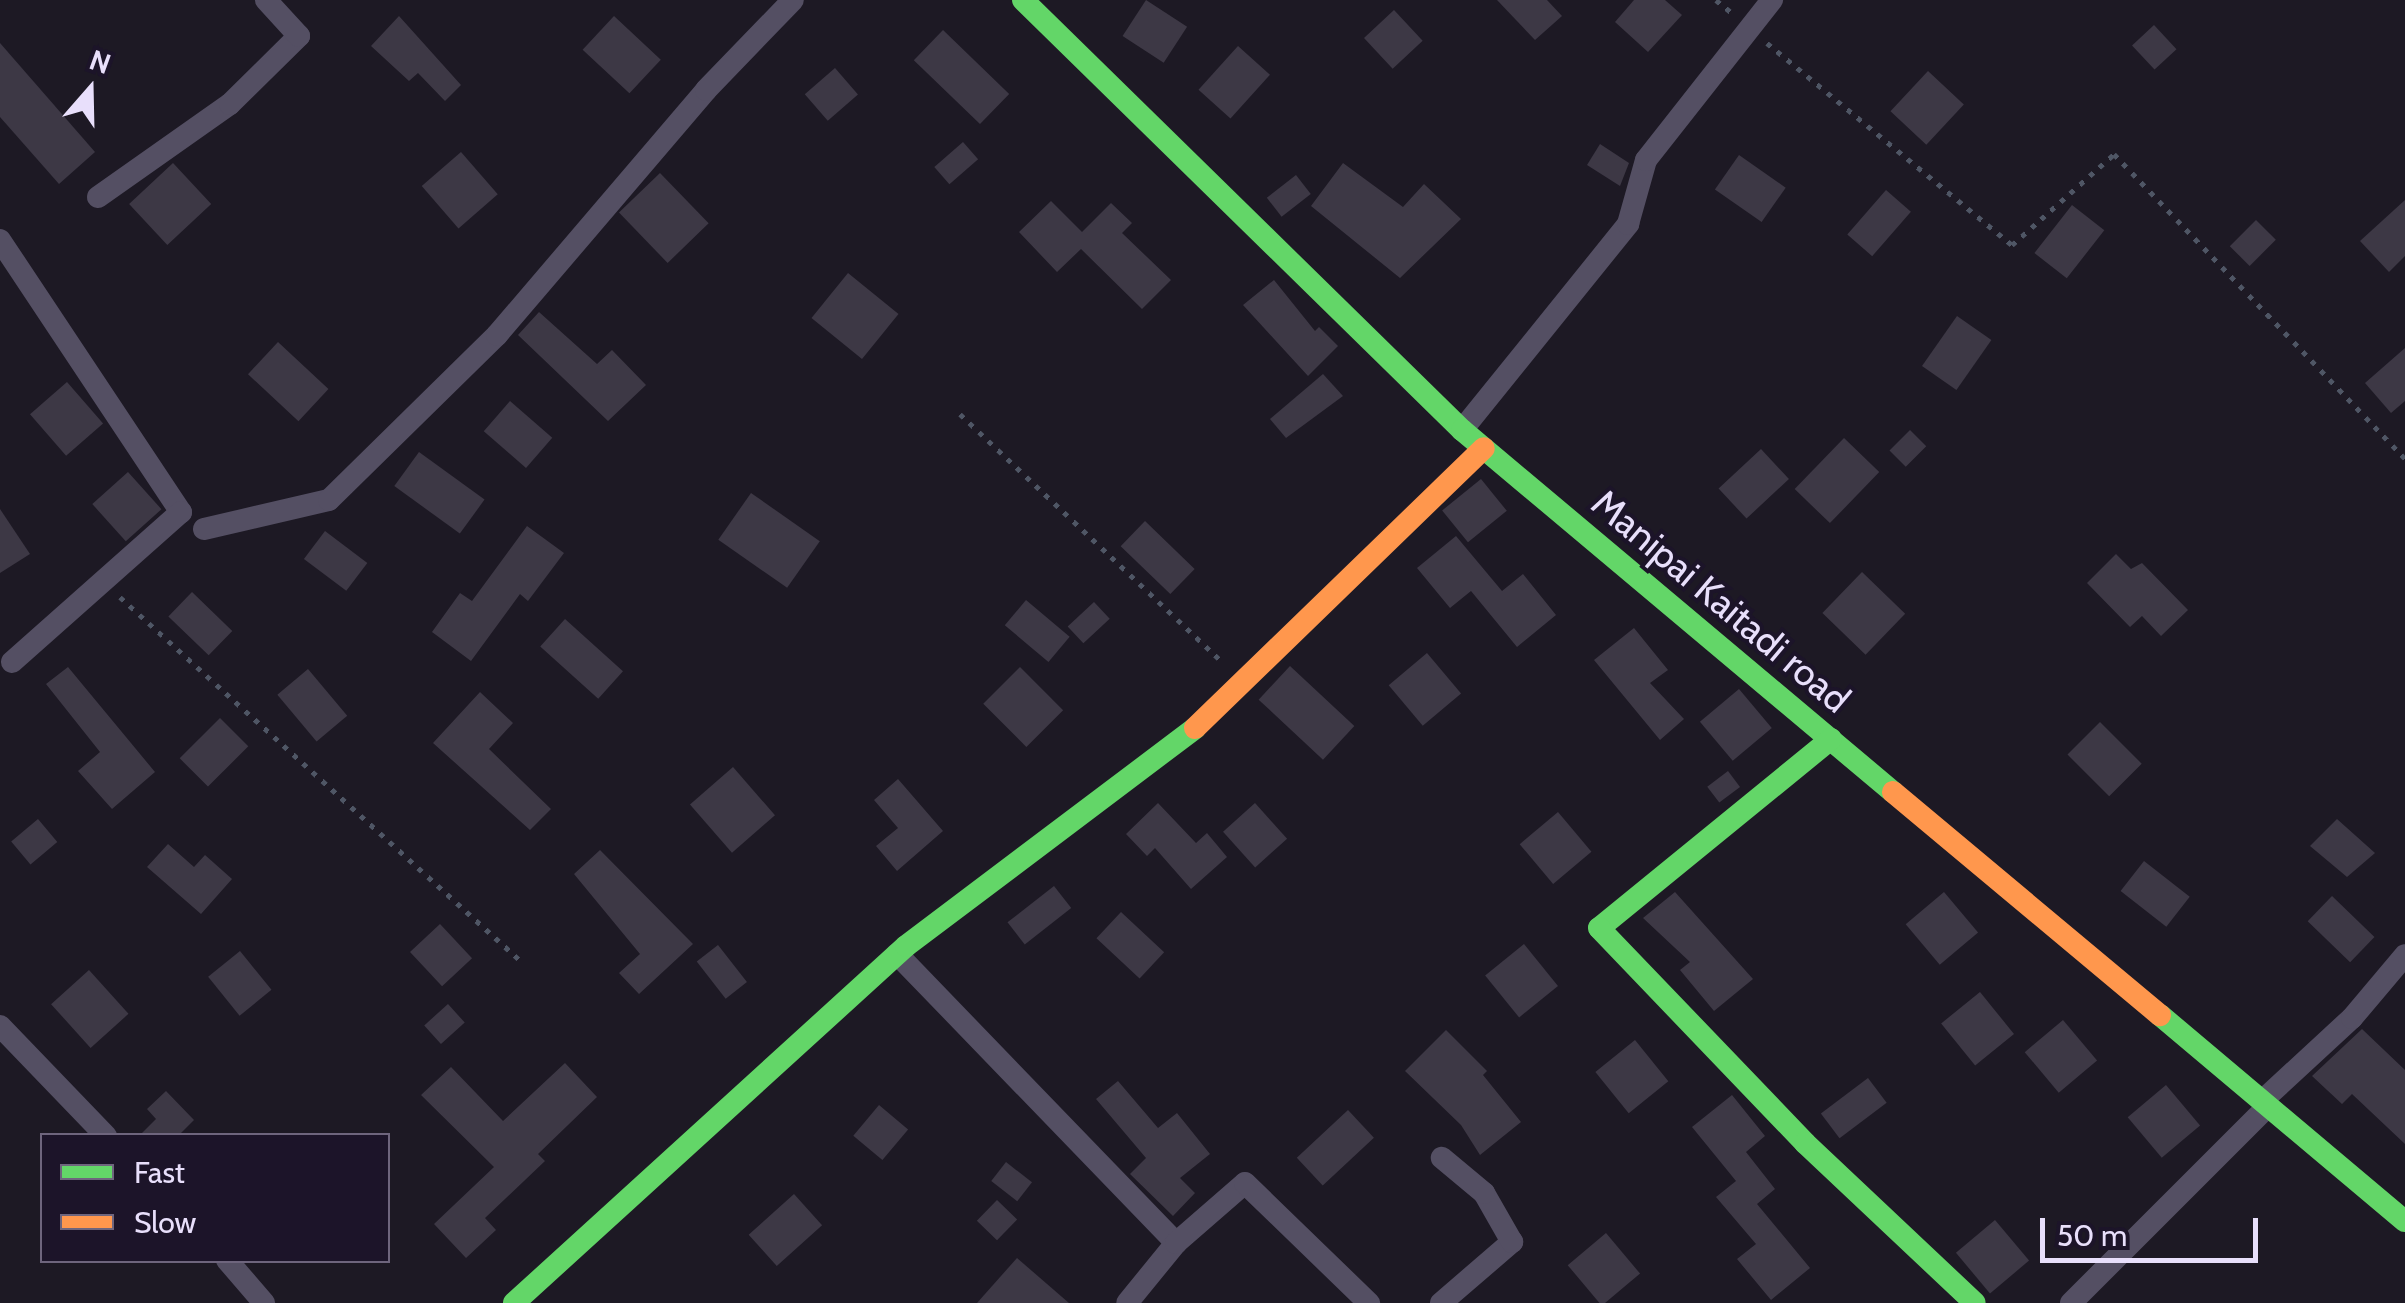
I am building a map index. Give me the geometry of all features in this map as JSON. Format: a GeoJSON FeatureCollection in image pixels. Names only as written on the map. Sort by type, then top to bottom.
{"type":"FeatureCollection","features":[{"type":"Feature","properties":{"kind":"street"},"geometry":{"type":"LineString","coordinates":[[98,197],[230,104],[299,36],[266,0]]}},
{"type":"Feature","properties":{"kind":"street"},"geometry":{"type":"LineString","coordinates":[[204,528],[328,500],[496,335],[706,90],[793,0]]}},
{"type":"Feature","properties":{"kind":"street","name":"Manipai Kaitadi road"},"geometry":{"type":"LineString","coordinates":[[1023,0],[1462,430],[2405,1221]]}},
{"type":"Feature","properties":{"kind":"street"},"geometry":{"type":"LineString","coordinates":[[1462,430],[1628,224],[1646,160],[1772,0]]}},
{"type":"Feature","properties":{"kind":"street"},"geometry":{"type":"LineString","coordinates":[[0,240],[181,512],[12,662]]}},
{"type":"Feature","properties":{"kind":"street"},"geometry":{"type":"LineString","coordinates":[[514,1303],[897,954],[1197,727],[1484,448]]}},
{"type":"Feature","properties":{"kind":"street"},"geometry":{"type":"LineString","coordinates":[[1831,739],[1599,928],[1806,1143],[1975,1303]]}},
{"type":"Feature","properties":{"kind":"street"},"geometry":{"type":"LineString","coordinates":[[897,954],[1176,1243]]}},
{"type":"Feature","properties":{"kind":"street"},"geometry":{"type":"LineString","coordinates":[[2071,1303],[2352,1018],[2405,955]]}},
{"type":"Feature","properties":{"kind":"street"},"geometry":{"type":"LineString","coordinates":[[0,1026],[103,1133]]}},
{"type":"Feature","properties":{"kind":"street"},"geometry":{"type":"LineString","coordinates":[[1441,1303],[1512,1242],[1484,1193],[1442,1158]]}},
{"type":"Feature","properties":{"kind":"street"},"geometry":{"type":"LineString","coordinates":[[1127,1303],[1176,1243],[1245,1183],[1369,1303]]}},
{"type":"Feature","properties":{"kind":"street"},"geometry":{"type":"LineString","coordinates":[[230,1263],[264,1303]]}},
{"type":"Feature","properties":{"kind":"path"},"geometry":{"type":"LineString","coordinates":[[1749,28],[2012,245],[2114,154],[2405,459]]}},
{"type":"Feature","properties":{"kind":"path"},"geometry":{"type":"LineString","coordinates":[[960,414],[1242,682]]}},
{"type":"Feature","properties":{"kind":"path"},"geometry":{"type":"LineString","coordinates":[[103,582],[522,963]]}},
{"type":"Feature","properties":{"kind":"building"},"geometry":{"type":"Polygon","coordinates":[[[1146,0],[1187,27],[1164,63],[1123,36],[1146,0]]]}},
{"type":"Feature","properties":{"kind":"building"},"geometry":{"type":"Polygon","coordinates":[[[1497,0],[1547,0],[1562,16],[1535,40],[1497,0]]]}},
{"type":"Feature","properties":{"kind":"building"},"geometry":{"type":"Polygon","coordinates":[[[1634,0],[1665,0],[1682,15],[1648,52],[1615,22],[1634,0]]]}},
{"type":"Feature","properties":{"kind":"building"},"geometry":{"type":"Polygon","coordinates":[[[1394,10],[1423,41],[1393,69],[1364,38],[1394,10]]]}},
{"type":"Feature","properties":{"kind":"building"},"geometry":{"type":"Polygon","coordinates":[[[399,16],[461,85],[445,101],[418,73],[409,81],[371,46],[399,16]]]}},
{"type":"Feature","properties":{"kind":"building"},"geometry":{"type":"Polygon","coordinates":[[[614,16],[661,60],[629,93],[583,50],[614,16]]]}},
{"type":"Feature","properties":{"kind":"building"},"geometry":{"type":"Polygon","coordinates":[[[2154,25],[2177,49],[2155,70],[2132,45],[2154,25]]]}},
{"type":"Feature","properties":{"kind":"building"},"geometry":{"type":"Polygon","coordinates":[[[943,30],[1009,94],[980,124],[914,60],[943,30]]]}},
{"type":"Feature","properties":{"kind":"building"},"geometry":{"type":"Polygon","coordinates":[[[0,43],[95,152],[59,184],[0,117],[0,43]]]}},
{"type":"Feature","properties":{"kind":"building"},"geometry":{"type":"Polygon","coordinates":[[[1238,46],[1270,75],[1230,119],[1199,90],[1238,46]]]}},
{"type":"Feature","properties":{"kind":"building"},"geometry":{"type":"Polygon","coordinates":[[[835,68],[858,94],[828,121],[805,94],[835,68]]]}},
{"type":"Feature","properties":{"kind":"building"},"geometry":{"type":"Polygon","coordinates":[[[1928,71],[1964,104],[1926,145],[1890,111],[1928,71]]]}},
{"type":"Feature","properties":{"kind":"building"},"geometry":{"type":"Polygon","coordinates":[[[963,142],[978,159],[949,184],[934,167],[963,142]]]}},
{"type":"Feature","properties":{"kind":"building"},"geometry":{"type":"Polygon","coordinates":[[[1600,144],[1629,163],[1620,186],[1587,165],[1600,144]]]}},
{"type":"Feature","properties":{"kind":"building"},"geometry":{"type":"Polygon","coordinates":[[[461,152],[498,194],[458,228],[422,186],[461,152]]]}},
{"type":"Feature","properties":{"kind":"building"},"geometry":{"type":"Polygon","coordinates":[[[1739,155],[1786,188],[1762,222],[1715,189],[1739,155]]]}},
{"type":"Feature","properties":{"kind":"building"},"geometry":{"type":"Polygon","coordinates":[[[173,163],[211,204],[167,245],[129,204],[173,163]]]}},
{"type":"Feature","properties":{"kind":"building"},"geometry":{"type":"Polygon","coordinates":[[[1343,163],[1403,207],[1424,184],[1461,219],[1400,278],[1311,206],[1343,163]]]}},
{"type":"Feature","properties":{"kind":"building"},"geometry":{"type":"Polygon","coordinates":[[[660,173],[709,223],[668,263],[619,213],[660,173]]]}},
{"type":"Feature","properties":{"kind":"building"},"geometry":{"type":"Polygon","coordinates":[[[1296,175],[1311,194],[1282,217],[1267,198],[1296,175]]]}},
{"type":"Feature","properties":{"kind":"building"},"geometry":{"type":"Polygon","coordinates":[[[1886,190],[1911,212],[1872,256],[1847,235],[1886,190]]]}},
{"type":"Feature","properties":{"kind":"building"},"geometry":{"type":"Polygon","coordinates":[[[2405,200],[2405,256],[2389,272],[2360,241],[2405,200]]]}},
{"type":"Feature","properties":{"kind":"building"},"geometry":{"type":"Polygon","coordinates":[[[1051,201],[1082,232],[1111,203],[1132,223],[1122,233],[1171,280],[1142,309],[1081,249],[1057,272],[1019,232],[1051,201]]]}},
{"type":"Feature","properties":{"kind":"building"},"geometry":{"type":"Polygon","coordinates":[[[2072,205],[2104,230],[2067,278],[2034,253],[2072,205]]]}},
{"type":"Feature","properties":{"kind":"building"},"geometry":{"type":"Polygon","coordinates":[[[2256,220],[2276,240],[2250,266],[2230,246],[2256,220]]]}},
{"type":"Feature","properties":{"kind":"building"},"geometry":{"type":"Polygon","coordinates":[[[848,273],[899,314],[862,359],[811,318],[848,273]]]}},
{"type":"Feature","properties":{"kind":"building"},"geometry":{"type":"Polygon","coordinates":[[[1274,280],[1315,331],[1319,327],[1338,346],[1308,376],[1243,305],[1274,280]]]}},
{"type":"Feature","properties":{"kind":"building"},"geometry":{"type":"Polygon","coordinates":[[[539,312],[597,364],[612,350],[646,385],[608,421],[518,335],[539,312]]]}},
{"type":"Feature","properties":{"kind":"building"},"geometry":{"type":"Polygon","coordinates":[[[1957,316],[1991,340],[1956,390],[1922,366],[1957,316]]]}},
{"type":"Feature","properties":{"kind":"building"},"geometry":{"type":"Polygon","coordinates":[[[278,342],[328,389],[298,421],[248,374],[278,342]]]}},
{"type":"Feature","properties":{"kind":"building"},"geometry":{"type":"Polygon","coordinates":[[[2405,348],[2405,401],[2391,413],[2365,383],[2405,348]]]}},
{"type":"Feature","properties":{"kind":"building"},"geometry":{"type":"Polygon","coordinates":[[[1323,374],[1343,396],[1286,438],[1270,419],[1323,374]]]}},
{"type":"Feature","properties":{"kind":"building"},"geometry":{"type":"Polygon","coordinates":[[[67,382],[103,424],[66,456],[30,414],[67,382]]]}},
{"type":"Feature","properties":{"kind":"building"},"geometry":{"type":"Polygon","coordinates":[[[510,401],[552,438],[526,468],[484,431],[510,401]]]}},
{"type":"Feature","properties":{"kind":"building"},"geometry":{"type":"Polygon","coordinates":[[[1910,430],[1926,446],[1906,467],[1889,451],[1910,430]]]}},
{"type":"Feature","properties":{"kind":"building"},"geometry":{"type":"Polygon","coordinates":[[[1844,438],[1879,472],[1830,523],[1795,489],[1844,438]]]}},
{"type":"Feature","properties":{"kind":"building"},"geometry":{"type":"Polygon","coordinates":[[[1761,449],[1789,479],[1747,519],[1719,489],[1761,449]]]}},
{"type":"Feature","properties":{"kind":"building"},"geometry":{"type":"Polygon","coordinates":[[[419,452],[485,500],[460,534],[394,486],[419,452]]]}},
{"type":"Feature","properties":{"kind":"building"},"geometry":{"type":"Polygon","coordinates":[[[128,472],[161,509],[126,541],[92,504],[128,472]]]}},
{"type":"Feature","properties":{"kind":"building"},"geometry":{"type":"Polygon","coordinates":[[[1481,479],[1507,511],[1468,542],[1442,510],[1481,479]]]}},
{"type":"Feature","properties":{"kind":"building"},"geometry":{"type":"Polygon","coordinates":[[[751,493],[820,541],[787,588],[718,540],[751,493]]]}},
{"type":"Feature","properties":{"kind":"building"},"geometry":{"type":"Polygon","coordinates":[[[0,509],[30,554],[0,573],[0,509]]]}},
{"type":"Feature","properties":{"kind":"building"},"geometry":{"type":"Polygon","coordinates":[[[1145,521],[1195,569],[1170,594],[1121,546],[1145,521]]]}},
{"type":"Feature","properties":{"kind":"building"},"geometry":{"type":"Polygon","coordinates":[[[527,526],[564,553],[528,601],[520,594],[471,661],[432,632],[460,593],[472,601],[527,526]]]}},
{"type":"Feature","properties":{"kind":"building"},"geometry":{"type":"Polygon","coordinates":[[[325,531],[367,563],[346,591],[304,559],[325,531]]]}},
{"type":"Feature","properties":{"kind":"building"},"geometry":{"type":"Polygon","coordinates":[[[1456,536],[1502,591],[1523,574],[1556,615],[1517,647],[1471,591],[1450,608],[1417,568],[1456,536]]]}},
{"type":"Feature","properties":{"kind":"building"},"geometry":{"type":"Polygon","coordinates":[[[2116,554],[2131,569],[2142,563],[2188,610],[2161,636],[2142,616],[2130,627],[2087,583],[2116,554]]]}},
{"type":"Feature","properties":{"kind":"building"},"geometry":{"type":"Polygon","coordinates":[[[1862,572],[1905,614],[1866,655],[1822,613],[1862,572]]]}},
{"type":"Feature","properties":{"kind":"building"},"geometry":{"type":"Polygon","coordinates":[[[192,592],[232,631],[209,655],[168,616],[192,592]]]}},
{"type":"Feature","properties":{"kind":"building"},"geometry":{"type":"Polygon","coordinates":[[[1026,600],[1070,637],[1048,662],[1005,625],[1026,600]]]}},
{"type":"Feature","properties":{"kind":"building"},"geometry":{"type":"Polygon","coordinates":[[[1094,602],[1110,619],[1083,643],[1068,627],[1094,602]]]}},
{"type":"Feature","properties":{"kind":"building"},"geometry":{"type":"Polygon","coordinates":[[[565,619],[623,671],[598,699],[540,646],[565,619]]]}},
{"type":"Feature","properties":{"kind":"building"},"geometry":{"type":"Polygon","coordinates":[[[1634,628],[1668,670],[1650,683],[1684,719],[1660,740],[1594,660],[1634,628]]]}},
{"type":"Feature","properties":{"kind":"building"},"geometry":{"type":"Polygon","coordinates":[[[1427,653],[1461,694],[1423,726],[1389,685],[1427,653]]]}},
{"type":"Feature","properties":{"kind":"building"},"geometry":{"type":"Polygon","coordinates":[[[1290,666],[1354,726],[1323,760],[1259,700],[1290,666]]]}},
{"type":"Feature","properties":{"kind":"building"},"geometry":{"type":"Polygon","coordinates":[[[68,667],[155,772],[112,809],[78,771],[100,752],[46,684],[68,667]]]}},
{"type":"Feature","properties":{"kind":"building"},"geometry":{"type":"Polygon","coordinates":[[[1020,667],[1063,710],[1026,747],[983,704],[1020,667]]]}},
{"type":"Feature","properties":{"kind":"building"},"geometry":{"type":"Polygon","coordinates":[[[308,669],[347,716],[317,741],[277,695],[308,669]]]}},
{"type":"Feature","properties":{"kind":"building"},"geometry":{"type":"Polygon","coordinates":[[[1739,689],[1772,728],[1733,761],[1700,722],[1739,689]]]}},
{"type":"Feature","properties":{"kind":"building"},"geometry":{"type":"Polygon","coordinates":[[[480,692],[513,723],[489,749],[551,809],[530,830],[433,743],[480,692]]]}},
{"type":"Feature","properties":{"kind":"building"},"geometry":{"type":"Polygon","coordinates":[[[220,718],[248,746],[208,787],[180,758],[220,718]]]}},
{"type":"Feature","properties":{"kind":"building"},"geometry":{"type":"Polygon","coordinates":[[[2100,722],[2142,764],[2109,796],[2067,755],[2100,722]]]}},
{"type":"Feature","properties":{"kind":"building"},"geometry":{"type":"Polygon","coordinates":[[[733,767],[775,815],[732,853],[690,804],[733,767]]]}},
{"type":"Feature","properties":{"kind":"building"},"geometry":{"type":"Polygon","coordinates":[[[1728,771],[1740,787],[1719,803],[1707,787],[1728,771]]]}},
{"type":"Feature","properties":{"kind":"building"},"geometry":{"type":"Polygon","coordinates":[[[898,779],[943,831],[897,871],[876,846],[898,828],[874,800],[898,779]]]}},
{"type":"Feature","properties":{"kind":"building"},"geometry":{"type":"Polygon","coordinates":[[[1158,803],[1196,843],[1207,833],[1227,857],[1191,889],[1155,848],[1147,856],[1126,834],[1158,803]]]}},
{"type":"Feature","properties":{"kind":"building"},"geometry":{"type":"Polygon","coordinates":[[[1255,803],[1287,839],[1255,867],[1223,832],[1255,803]]]}},
{"type":"Feature","properties":{"kind":"building"},"geometry":{"type":"Polygon","coordinates":[[[1558,812],[1591,852],[1553,884],[1520,844],[1558,812]]]}},
{"type":"Feature","properties":{"kind":"building"},"geometry":{"type":"Polygon","coordinates":[[[38,819],[57,842],[30,864],[11,841],[38,819]]]}},
{"type":"Feature","properties":{"kind":"building"},"geometry":{"type":"Polygon","coordinates":[[[2337,819],[2375,853],[2347,877],[2310,846],[2337,819]]]}},
{"type":"Feature","properties":{"kind":"building"},"geometry":{"type":"Polygon","coordinates":[[[168,844],[194,867],[205,855],[232,879],[201,914],[147,867],[168,844]]]}},
{"type":"Feature","properties":{"kind":"building"},"geometry":{"type":"Polygon","coordinates":[[[600,850],[693,944],[639,994],[619,973],[640,954],[574,874],[600,850]]]}},
{"type":"Feature","properties":{"kind":"building"},"geometry":{"type":"Polygon","coordinates":[[[2144,861],[2190,897],[2166,927],[2121,891],[2144,861]]]}},
{"type":"Feature","properties":{"kind":"building"},"geometry":{"type":"Polygon","coordinates":[[[1054,886],[1071,908],[1025,944],[1008,922],[1054,886]]]}},
{"type":"Feature","properties":{"kind":"building"},"geometry":{"type":"Polygon","coordinates":[[[1675,892],[1753,979],[1714,1011],[1680,970],[1690,962],[1643,918],[1675,892]]]}},
{"type":"Feature","properties":{"kind":"building"},"geometry":{"type":"Polygon","coordinates":[[[1944,892],[1978,933],[1940,965],[1906,924],[1944,892]]]}},
{"type":"Feature","properties":{"kind":"building"},"geometry":{"type":"Polygon","coordinates":[[[2332,896],[2374,937],[2350,962],[2308,921],[2332,896]]]}},
{"type":"Feature","properties":{"kind":"building"},"geometry":{"type":"Polygon","coordinates":[[[1121,912],[1164,952],[1140,979],[1096,938],[1121,912]]]}},
{"type":"Feature","properties":{"kind":"building"},"geometry":{"type":"Polygon","coordinates":[[[440,924],[472,958],[442,986],[410,952],[440,924]]]}},
{"type":"Feature","properties":{"kind":"building"},"geometry":{"type":"Polygon","coordinates":[[[1524,944],[1558,986],[1519,1017],[1485,975],[1524,944]]]}},
{"type":"Feature","properties":{"kind":"building"},"geometry":{"type":"Polygon","coordinates":[[[718,945],[747,982],[726,999],[697,962],[718,945]]]}},
{"type":"Feature","properties":{"kind":"building"},"geometry":{"type":"Polygon","coordinates":[[[240,951],[271,990],[240,1016],[208,977],[240,951]]]}},
{"type":"Feature","properties":{"kind":"building"},"geometry":{"type":"Polygon","coordinates":[[[89,970],[128,1014],[91,1048],[51,1004],[89,970]]]}},
{"type":"Feature","properties":{"kind":"building"},"geometry":{"type":"Polygon","coordinates":[[[1980,992],[2014,1034],[1975,1065],[1941,1023],[1980,992]]]}},
{"type":"Feature","properties":{"kind":"building"},"geometry":{"type":"Polygon","coordinates":[[[448,1004],[465,1023],[441,1044],[424,1025],[448,1004]]]}},
{"type":"Feature","properties":{"kind":"building"},"geometry":{"type":"Polygon","coordinates":[[[2063,1020],[2097,1061],[2059,1093],[2025,1052],[2063,1020]]]}},
{"type":"Feature","properties":{"kind":"building"},"geometry":{"type":"Polygon","coordinates":[[[2362,1029],[2405,1070],[2405,1144],[2352,1094],[2342,1104],[2312,1076],[2362,1029]]]}},
{"type":"Feature","properties":{"kind":"building"},"geometry":{"type":"Polygon","coordinates":[[[1446,1030],[1487,1071],[1483,1075],[1521,1122],[1480,1155],[1461,1125],[1405,1071],[1446,1030]]]}},
{"type":"Feature","properties":{"kind":"building"},"geometry":{"type":"Polygon","coordinates":[[[1635,1040],[1668,1081],[1629,1113],[1595,1072],[1635,1040]]]}},
{"type":"Feature","properties":{"kind":"building"},"geometry":{"type":"Polygon","coordinates":[[[565,1063],[597,1097],[538,1154],[545,1161],[485,1218],[496,1230],[466,1258],[434,1224],[494,1167],[421,1095],[451,1067],[503,1121],[565,1063]]]}},
{"type":"Feature","properties":{"kind":"building"},"geometry":{"type":"Polygon","coordinates":[[[1868,1078],[1887,1103],[1840,1138],[1821,1114],[1868,1078]]]}},
{"type":"Feature","properties":{"kind":"building"},"geometry":{"type":"Polygon","coordinates":[[[1118,1081],[1158,1128],[1177,1113],[1210,1154],[1180,1178],[1195,1193],[1173,1216],[1130,1174],[1146,1158],[1096,1099],[1118,1081]]]}},
{"type":"Feature","properties":{"kind":"building"},"geometry":{"type":"Polygon","coordinates":[[[2166,1085],[2200,1126],[2162,1158],[2128,1117],[2166,1085]]]}},
{"type":"Feature","properties":{"kind":"building"},"geometry":{"type":"Polygon","coordinates":[[[166,1091],[194,1120],[181,1133],[142,1133],[156,1119],[147,1109],[166,1091]]]}},
{"type":"Feature","properties":{"kind":"building"},"geometry":{"type":"Polygon","coordinates":[[[1732,1095],[1765,1136],[1746,1152],[1775,1189],[1757,1204],[1810,1268],[1771,1300],[1737,1259],[1756,1244],[1716,1197],[1736,1181],[1692,1127],[1732,1095]]]}},
{"type":"Feature","properties":{"kind":"building"},"geometry":{"type":"Polygon","coordinates":[[[879,1105],[908,1129],[882,1160],[853,1136],[879,1105]]]}},
{"type":"Feature","properties":{"kind":"building"},"geometry":{"type":"Polygon","coordinates":[[[1348,1110],[1374,1138],[1323,1186],[1297,1158],[1348,1110]]]}},
{"type":"Feature","properties":{"kind":"building"},"geometry":{"type":"Polygon","coordinates":[[[1006,1162],[1032,1182],[1017,1201],[991,1181],[1006,1162]]]}},
{"type":"Feature","properties":{"kind":"building"},"geometry":{"type":"Polygon","coordinates":[[[794,1194],[822,1225],[777,1266],[749,1235],[794,1194]]]}},
{"type":"Feature","properties":{"kind":"building"},"geometry":{"type":"Polygon","coordinates":[[[997,1200],[1017,1219],[997,1240],[977,1221],[997,1200]]]}},
{"type":"Feature","properties":{"kind":"building"},"geometry":{"type":"Polygon","coordinates":[[[1995,1220],[2029,1261],[1990,1293],[1956,1253],[1995,1220]]]}},
{"type":"Feature","properties":{"kind":"building"},"geometry":{"type":"Polygon","coordinates":[[[1606,1233],[1640,1274],[1605,1303],[1599,1303],[1568,1265],[1606,1233]]]}},
{"type":"Feature","properties":{"kind":"building"},"geometry":{"type":"Polygon","coordinates":[[[1017,1258],[1069,1303],[977,1303],[1017,1258]]]}},
{"type":"Feature","properties":{"kind":"traffic: fast"},"geometry":{"type":"LineString","coordinates":[[1023,0],[1462,430],[1893,792]]}},
{"type":"Feature","properties":{"kind":"traffic: fast"},"geometry":{"type":"LineString","coordinates":[[514,1303],[906,946],[1195,728]]}},
{"type":"Feature","properties":{"kind":"traffic: fast"},"geometry":{"type":"LineString","coordinates":[[1831,739],[1599,928],[1805,1143],[1975,1303]]}},
{"type":"Feature","properties":{"kind":"traffic: fast"},"geometry":{"type":"LineString","coordinates":[[2160,1015],[2405,1221]]}},
{"type":"Feature","properties":{"kind":"traffic: slow"},"geometry":{"type":"LineString","coordinates":[[1195,728],[1484,448]]}},
{"type":"Feature","properties":{"kind":"traffic: slow"},"geometry":{"type":"LineString","coordinates":[[1893,792],[2160,1015]]}}]}
